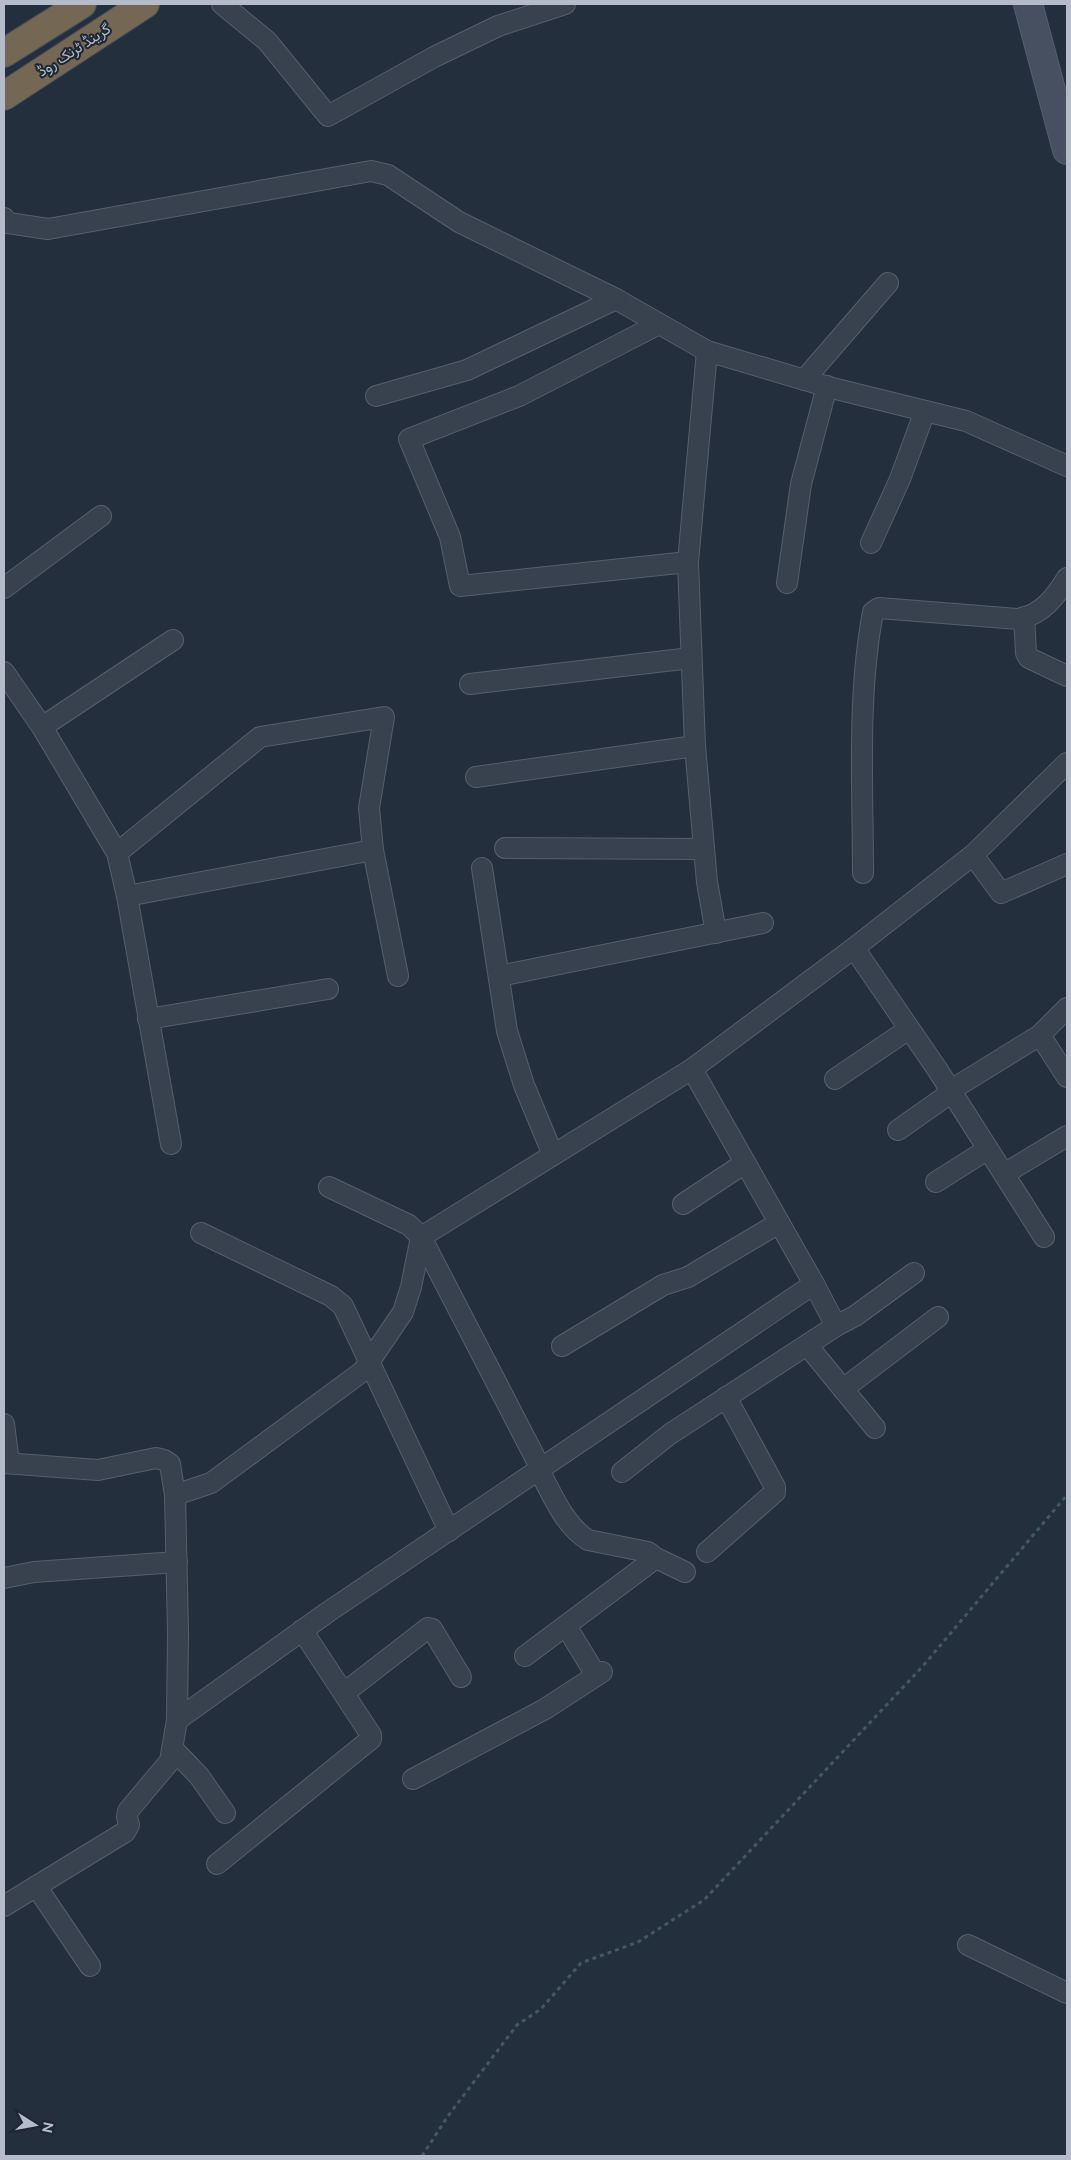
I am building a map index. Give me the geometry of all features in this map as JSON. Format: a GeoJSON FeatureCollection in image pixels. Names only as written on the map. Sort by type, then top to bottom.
{"type":"FeatureCollection","features":[{"type":"Feature","properties":{"kind":"highway"},"geometry":{"type":"LineString","coordinates":[[4,53],[82,4]]}},
{"type":"Feature","properties":{"kind":"highway","name":"گرینڈ ٹرنک روڈ"},"geometry":{"type":"LineString","coordinates":[[4,96],[145,4]]}},
{"type":"Feature","properties":{"kind":"main road"},"geometry":{"type":"LineString","coordinates":[[1028,4],[1067,150]]}},
{"type":"Feature","properties":{"kind":"street"},"geometry":{"type":"LineString","coordinates":[[222,4],[267,40],[328,116],[434,57],[498,26],[564,4]]}},
{"type":"Feature","properties":{"kind":"street"},"geometry":{"type":"LineString","coordinates":[[5,224],[48,229],[371,171],[388,175],[459,222],[616,299],[707,351],[804,380],[966,421],[1067,466]]}},
{"type":"Feature","properties":{"kind":"street"},"geometry":{"type":"LineString","coordinates":[[804,380],[888,283]]}},
{"type":"Feature","properties":{"kind":"street"},"geometry":{"type":"LineString","coordinates":[[376,396],[467,370],[616,299]]}},
{"type":"Feature","properties":{"kind":"street"},"geometry":{"type":"LineString","coordinates":[[659,324],[519,396],[409,439],[450,537],[460,586],[688,562]]}},
{"type":"Feature","properties":{"kind":"street"},"geometry":{"type":"LineString","coordinates":[[707,351],[688,562],[695,746],[707,882],[716,933]]}},
{"type":"Feature","properties":{"kind":"street"},"geometry":{"type":"LineString","coordinates":[[787,583],[801,484],[827,386]]}},
{"type":"Feature","properties":{"kind":"street"},"geometry":{"type":"LineString","coordinates":[[871,544],[900,478],[925,411]]}},
{"type":"Feature","properties":{"kind":"street"},"geometry":{"type":"LineString","coordinates":[[4,588],[101,516]]}},
{"type":"Feature","properties":{"kind":"street"},"geometry":{"type":"LineString","coordinates":[[863,873],[863,736],[868,639],[873,612],[879,608],[1024,618],[1031,616],[1053,600],[1067,578]]}},
{"type":"Feature","properties":{"kind":"street"},"geometry":{"type":"LineString","coordinates":[[1024,618],[1026,653],[1029,658],[1067,676]]}},
{"type":"Feature","properties":{"kind":"street"},"geometry":{"type":"LineString","coordinates":[[42,727],[173,640]]}},
{"type":"Feature","properties":{"kind":"street"},"geometry":{"type":"LineString","coordinates":[[470,684],[692,658]]}},
{"type":"Feature","properties":{"kind":"street"},"geometry":{"type":"LineString","coordinates":[[4,672],[42,727],[117,853],[127,896],[171,1144]]}},
{"type":"Feature","properties":{"kind":"street"},"geometry":{"type":"LineString","coordinates":[[117,853],[260,738],[384,717],[369,808],[373,850],[398,976]]}},
{"type":"Feature","properties":{"kind":"street"},"geometry":{"type":"LineString","coordinates":[[476,776],[695,746]]}},
{"type":"Feature","properties":{"kind":"street"},"geometry":{"type":"LineString","coordinates":[[175,1495],[195,1490],[222,1475],[364,1371],[403,1312],[411,1287],[421,1237],[692,1069],[854,948],[973,855],[1067,763]]}},
{"type":"Feature","properties":{"kind":"street"},"geometry":{"type":"LineString","coordinates":[[505,848],[704,849]]}},
{"type":"Feature","properties":{"kind":"street"},"geometry":{"type":"LineString","coordinates":[[127,896],[373,850]]}},
{"type":"Feature","properties":{"kind":"street"},"geometry":{"type":"LineString","coordinates":[[973,855],[1000,893],[1067,864]]}},
{"type":"Feature","properties":{"kind":"street"},"geometry":{"type":"LineString","coordinates":[[482,868],[507,1031],[524,1085],[553,1155]]}},
{"type":"Feature","properties":{"kind":"street"},"geometry":{"type":"LineString","coordinates":[[499,976],[716,933],[762,922]]}},
{"type":"Feature","properties":{"kind":"street"},"geometry":{"type":"LineString","coordinates":[[854,948],[951,1091],[1044,1237]]}},
{"type":"Feature","properties":{"kind":"street"},"geometry":{"type":"LineString","coordinates":[[148,1020],[328,989]]}},
{"type":"Feature","properties":{"kind":"street"},"geometry":{"type":"LineString","coordinates":[[898,1130],[951,1091],[1040,1035],[1067,1008]]}},
{"type":"Feature","properties":{"kind":"street"},"geometry":{"type":"LineString","coordinates":[[835,1079],[909,1029]]}},
{"type":"Feature","properties":{"kind":"street"},"geometry":{"type":"LineString","coordinates":[[1040,1035],[1067,1077]]}},
{"type":"Feature","properties":{"kind":"street"},"geometry":{"type":"LineString","coordinates":[[692,1069],[836,1326]]}},
{"type":"Feature","properties":{"kind":"street"},"geometry":{"type":"LineString","coordinates":[[1004,1174],[1067,1136]]}},
{"type":"Feature","properties":{"kind":"street"},"geometry":{"type":"LineString","coordinates":[[936,1182],[988,1149]]}},
{"type":"Feature","properties":{"kind":"street"},"geometry":{"type":"LineString","coordinates":[[683,1204],[745,1163]]}},
{"type":"Feature","properties":{"kind":"street"},"geometry":{"type":"LineString","coordinates":[[329,1187],[409,1225],[421,1237],[566,1518],[582,1536],[588,1540],[648,1552],[685,1572]]}},
{"type":"Feature","properties":{"kind":"street"},"geometry":{"type":"LineString","coordinates":[[562,1346],[662,1285],[688,1277],[779,1223]]}},
{"type":"Feature","properties":{"kind":"street"},"geometry":{"type":"LineString","coordinates":[[200,1233],[331,1296],[343,1306],[449,1531]]}},
{"type":"Feature","properties":{"kind":"street"},"geometry":{"type":"LineString","coordinates":[[622,1472],[670,1434],[836,1326],[855,1316],[914,1273]]}},
{"type":"Feature","properties":{"kind":"street"},"geometry":{"type":"LineString","coordinates":[[177,1720],[302,1630],[814,1284]]}},
{"type":"Feature","properties":{"kind":"street"},"geometry":{"type":"LineString","coordinates":[[842,1389],[938,1317]]}},
{"type":"Feature","properties":{"kind":"street"},"geometry":{"type":"LineString","coordinates":[[807,1345],[875,1428]]}},
{"type":"Feature","properties":{"kind":"street"},"geometry":{"type":"LineString","coordinates":[[707,1552],[775,1492],[775,1487],[726,1397]]}},
{"type":"Feature","properties":{"kind":"street"},"geometry":{"type":"LineString","coordinates":[[4,1424],[6,1463],[98,1470],[156,1458],[170,1464],[175,1495],[177,1720],[170,1761],[128,1811],[127,1817],[130,1825],[125,1832],[4,1906]]}},
{"type":"Feature","properties":{"kind":"street"},"geometry":{"type":"LineString","coordinates":[[525,1656],[656,1558]]}},
{"type":"Feature","properties":{"kind":"street"},"geometry":{"type":"LineString","coordinates":[[4,1578],[34,1572],[176,1562]]}},
{"type":"Feature","properties":{"kind":"street"},"geometry":{"type":"LineString","coordinates":[[413,1779],[545,1709],[599,1674],[566,1626]]}},
{"type":"Feature","properties":{"kind":"street"},"geometry":{"type":"LineString","coordinates":[[344,1693],[428,1628],[432,1629],[461,1677]]}},
{"type":"Feature","properties":{"kind":"street"},"geometry":{"type":"LineString","coordinates":[[217,1864],[371,1739],[344,1693],[302,1630]]}},
{"type":"Feature","properties":{"kind":"street"},"geometry":{"type":"LineString","coordinates":[[173,1749],[199,1776],[225,1813]]}},
{"type":"Feature","properties":{"kind":"street"},"geometry":{"type":"LineString","coordinates":[[36,1886],[90,1966]]}},
{"type":"Feature","properties":{"kind":"street"},"geometry":{"type":"LineString","coordinates":[[968,1945],[1067,1993]]}},
{"type":"Feature","properties":{"kind":"path"},"geometry":{"type":"LineString","coordinates":[[422,2156],[448,2116],[517,2025],[540,2009],[581,1963],[638,1942],[704,1900],[923,1666],[1067,1495]]}}]}
